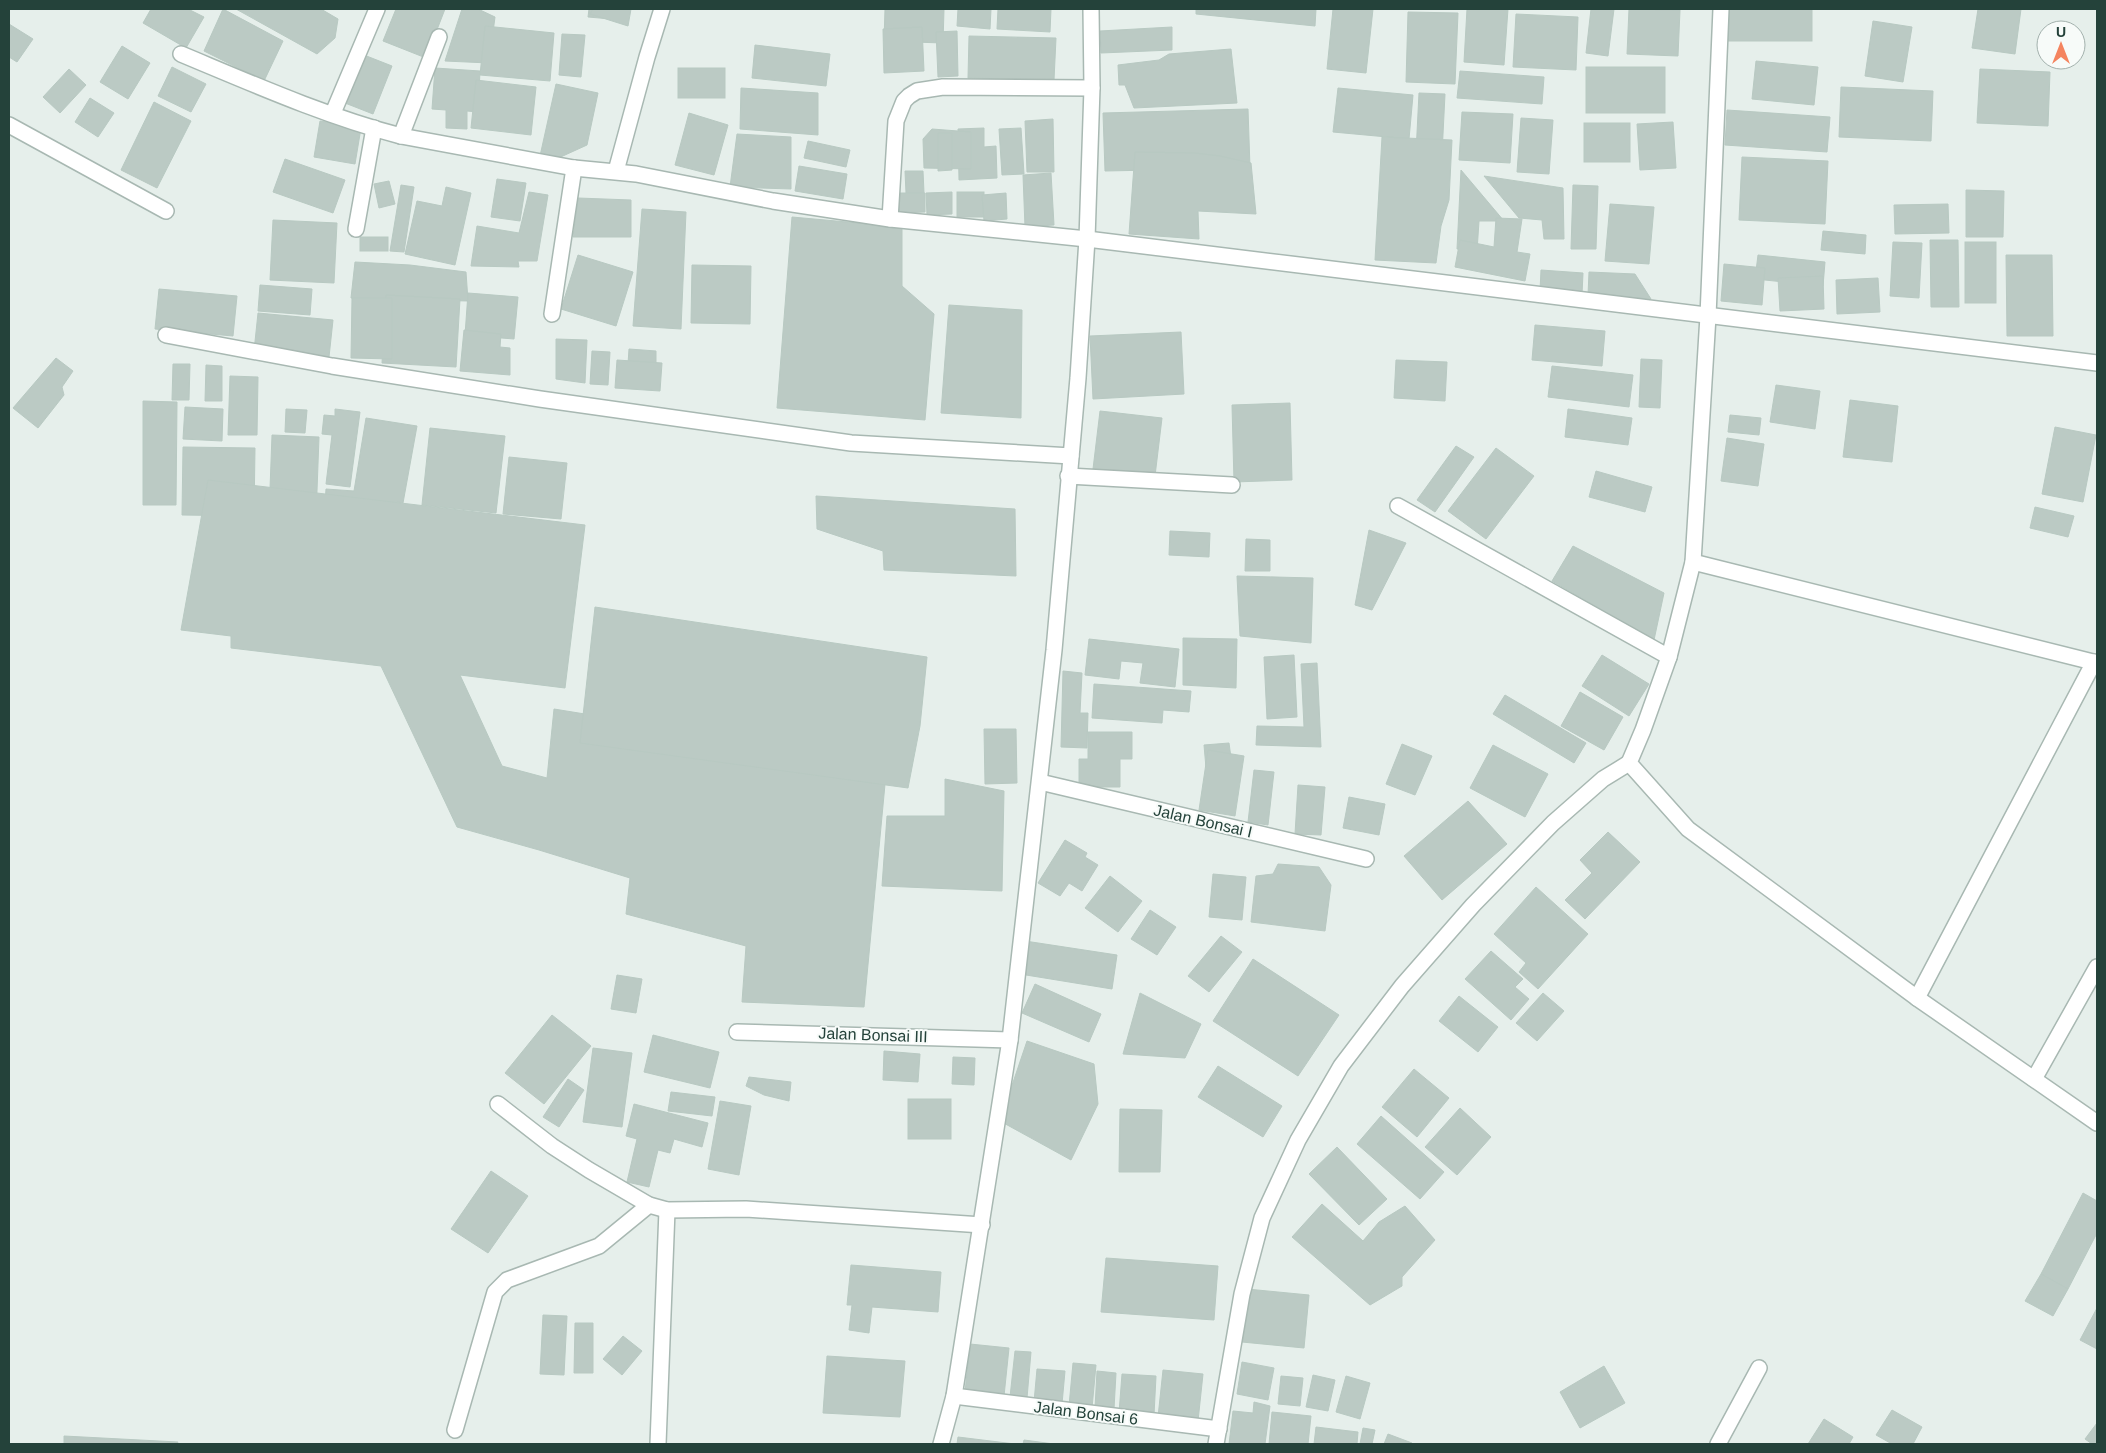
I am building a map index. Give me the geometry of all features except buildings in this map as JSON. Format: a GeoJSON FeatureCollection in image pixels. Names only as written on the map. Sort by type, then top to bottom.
{"type":"FeatureCollection","features":[{"type":"Feature","properties":{"kind":"street"},"geometry":{"type":"LineString","coordinates":[[333,114],[377,9]]}},
{"type":"Feature","properties":{"kind":"street"},"geometry":{"type":"LineString","coordinates":[[616,171],[662,9]]}},
{"type":"Feature","properties":{"kind":"street"},"geometry":{"type":"LineString","coordinates":[[941,1444],[954,1396],[1010,1040],[1054,650],[1087,239],[1092,88],[1091,9]]}},
{"type":"Feature","properties":{"kind":"street"},"geometry":{"type":"LineString","coordinates":[[1217,1437],[1242,1294],[1262,1218],[1298,1140],[1341,1066],[1402,986],[1473,905],[1553,823],[1603,779],[1629,763],[1669,657],[1693,562],[1708,316],[1721,9]]}},
{"type":"Feature","properties":{"kind":"street"},"geometry":{"type":"LineString","coordinates":[[401,136],[439,36]]}},
{"type":"Feature","properties":{"kind":"street"},"geometry":{"type":"LineString","coordinates":[[181,54],[294,101],[401,136],[574,168],[616,171],[890,219],[1087,239],[2097,363]]}},
{"type":"Feature","properties":{"kind":"street"},"geometry":{"type":"LineString","coordinates":[[890,219],[896,121],[904,101],[909,96],[917,91],[943,87],[1092,88]]}},
{"type":"Feature","properties":{"kind":"street"},"geometry":{"type":"LineString","coordinates":[[9,124],[166,211]]}},
{"type":"Feature","properties":{"kind":"street"},"geometry":{"type":"LineString","coordinates":[[356,228],[374,128]]}},
{"type":"Feature","properties":{"kind":"street"},"geometry":{"type":"LineString","coordinates":[[552,314],[574,168]]}},
{"type":"Feature","properties":{"kind":"street"},"geometry":{"type":"LineString","coordinates":[[166,335],[332,366],[540,399],[851,442],[1071,456]]}},
{"type":"Feature","properties":{"kind":"street"},"geometry":{"type":"LineString","coordinates":[[1068,476],[1232,486]]}},
{"type":"Feature","properties":{"kind":"street"},"geometry":{"type":"LineString","coordinates":[[1398,506],[1669,657]]}},
{"type":"Feature","properties":{"kind":"street"},"geometry":{"type":"LineString","coordinates":[[1693,562],[2096,662],[1917,998]]}},
{"type":"Feature","properties":{"kind":"street"},"geometry":{"type":"LineString","coordinates":[[1629,763],[1688,830],[1917,998],[2097,1123]]}},
{"type":"Feature","properties":{"kind":"street","name":"Jalan Bonsai I"},"geometry":{"type":"LineString","coordinates":[[1040,782],[1366,859]]}},
{"type":"Feature","properties":{"kind":"street"},"geometry":{"type":"LineString","coordinates":[[2034,1079],[2097,967]]}},
{"type":"Feature","properties":{"kind":"street","name":"Jalan Bonsai III"},"geometry":{"type":"LineString","coordinates":[[737,1032],[1010,1040]]}},
{"type":"Feature","properties":{"kind":"street"},"geometry":{"type":"LineString","coordinates":[[498,1104],[552,1146],[649,1205],[667,1210],[746,1209],[982,1225]]}},
{"type":"Feature","properties":{"kind":"street"},"geometry":{"type":"LineString","coordinates":[[455,1430],[495,1292],[506,1280],[599,1246],[649,1205]]}},
{"type":"Feature","properties":{"kind":"street"},"geometry":{"type":"LineString","coordinates":[[658,1444],[667,1210]]}},
{"type":"Feature","properties":{"kind":"street"},"geometry":{"type":"LineString","coordinates":[[1718,1444],[1759,1368]]}},
{"type":"Feature","properties":{"kind":"street","name":"Jalan Bonsai 6"},"geometry":{"type":"LineString","coordinates":[[954,1396],[1217,1437]]}}]}
